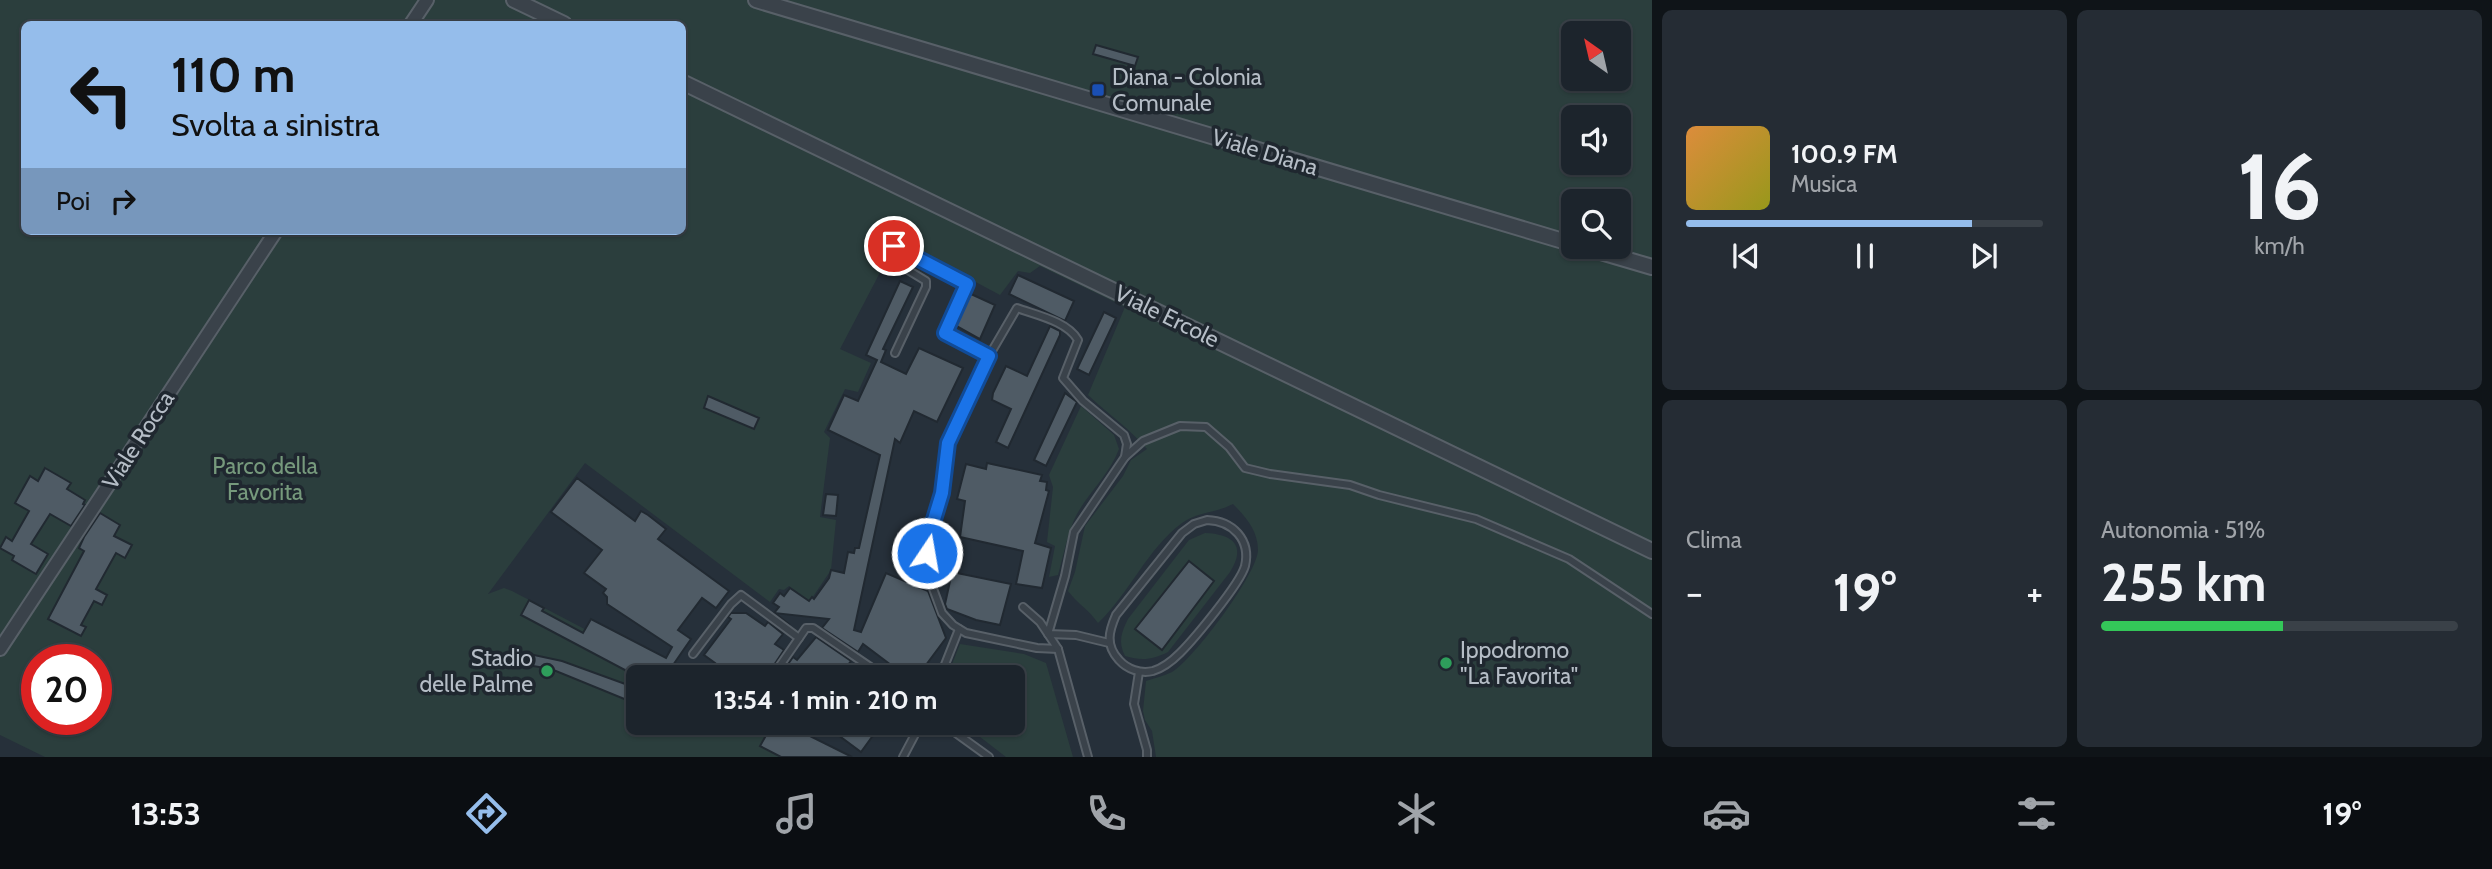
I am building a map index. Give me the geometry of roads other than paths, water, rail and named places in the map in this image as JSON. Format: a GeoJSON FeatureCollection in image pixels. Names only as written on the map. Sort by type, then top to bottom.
{"type":"FeatureCollection","features":[{"type":"Feature","properties":{"kind":"street"},"geometry":{"type":"LineString","coordinates":[[413,21],[427,0]]}},
{"type":"Feature","properties":{"kind":"street"},"geometry":{"type":"LineString","coordinates":[[514,0],[558,21]]}},
{"type":"Feature","properties":{"kind":"street","name":"Viale Diana"},"geometry":{"type":"LineString","coordinates":[[757,0],[1561,240]]}},
{"type":"Feature","properties":{"kind":"street","name":"Viale Ercole"},"geometry":{"type":"LineString","coordinates":[[686,84],[1652,551]]}},
{"type":"Feature","properties":{"kind":"street","name":"Viale Rocca"},"geometry":{"type":"LineString","coordinates":[[0,649],[273,235]]}},
{"type":"Feature","properties":{"kind":"street"},"geometry":{"type":"LineString","coordinates":[[1625,259],[1652,267]]}},
{"type":"Feature","properties":{"kind":"lane"},"geometry":{"type":"LineString","coordinates":[[894,246],[967,284],[945,333],[989,356]]}},
{"type":"Feature","properties":{"kind":"lane"},"geometry":{"type":"LineString","coordinates":[[888,258],[926,281],[926,287],[895,353]]}},
{"type":"Feature","properties":{"kind":"lane"},"geometry":{"type":"LineString","coordinates":[[1058,649],[1037,648],[966,633],[953,625],[942,613],[928,575],[927,553],[942,493],[948,443],[989,356],[1017,308],[1074,333],[1078,341],[1063,378],[1083,401],[1124,435],[1127,444],[1125,457]]}},
{"type":"Feature","properties":{"kind":"lane"},"geometry":{"type":"LineString","coordinates":[[1048,635],[1074,532],[1125,457],[1143,440],[1180,426],[1206,427],[1229,447],[1245,468],[1350,485],[1476,519],[1569,559],[1652,614]]}},
{"type":"Feature","properties":{"kind":"lane"},"geometry":{"type":"LineString","coordinates":[[1208,520],[1219,520],[1239,533],[1246,553],[1244,569],[1180,653],[1170,662],[1153,671],[1139,672],[1124,666],[1109,643],[1110,630],[1116,615],[1182,533],[1194,524],[1208,520]]}},
{"type":"Feature","properties":{"kind":"lane"},"geometry":{"type":"LineString","coordinates":[[693,654],[741,595],[799,638]]}},
{"type":"Feature","properties":{"kind":"lane"},"geometry":{"type":"LineString","coordinates":[[1024,607],[1040,622],[1058,649],[1088,757]]}},
{"type":"Feature","properties":{"kind":"lane"},"geometry":{"type":"LineString","coordinates":[[780,665],[806,628],[813,628],[867,665]]}},
{"type":"Feature","properties":{"kind":"lane"},"geometry":{"type":"LineString","coordinates":[[945,665],[959,629]]}},
{"type":"Feature","properties":{"kind":"lane"},"geometry":{"type":"LineString","coordinates":[[1048,635],[1076,635],[1109,643]]}},
{"type":"Feature","properties":{"kind":"lane"},"geometry":{"type":"LineString","coordinates":[[1139,672],[1134,704],[1147,757]]}},
{"type":"Feature","properties":{"kind":"lane"},"geometry":{"type":"LineString","coordinates":[[903,757],[915,735]]}},
{"type":"Feature","properties":{"kind":"lane"},"geometry":{"type":"LineString","coordinates":[[959,735],[989,757]]}},
{"type":"Feature","properties":{"kind":"place","name":"Diana - Colonia Comunale"},"geometry":{"type":"Point","coordinates":[1098,90]}},
{"type":"Feature","properties":{"kind":"place","name":"Ippodromo \"La Favorita\""},"geometry":{"type":"Point","coordinates":[1446,663]}},
{"type":"Feature","properties":{"kind":"place","name":"Stadio delle Palme"},"geometry":{"type":"Point","coordinates":[547,671]}},
{"type":"Feature","properties":{"kind":"park label","name":"Parco della Favorita"},"geometry":{"type":"Point","coordinates":[265,479]}}]}
